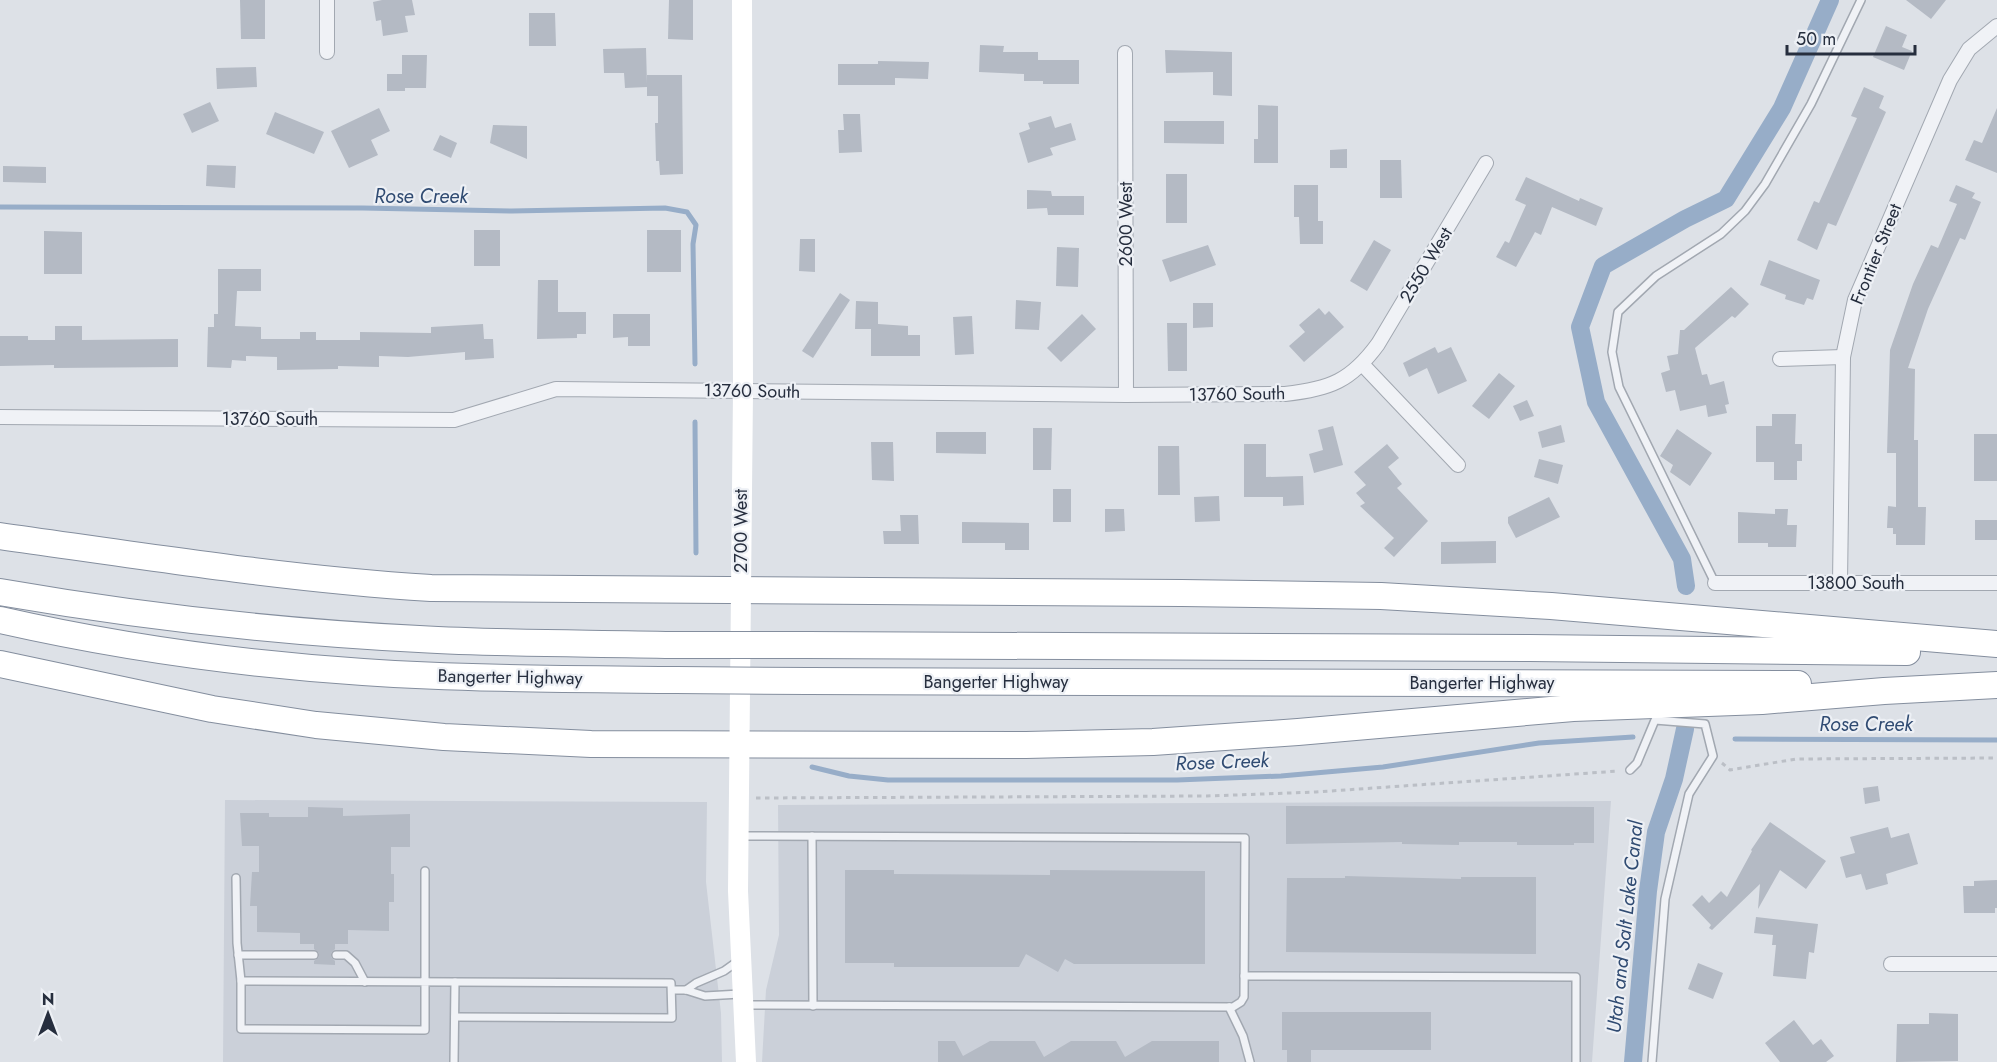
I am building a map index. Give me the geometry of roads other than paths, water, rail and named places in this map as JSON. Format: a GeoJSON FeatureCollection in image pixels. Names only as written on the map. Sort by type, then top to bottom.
{"type":"FeatureCollection","features":[{"type":"Feature","properties":{"kind":"highway"},"geometry":{"type":"LineString","coordinates":[[0,536],[268,573],[380,585],[478,589],[1182,592],[1393,597],[1551,606],[1997,644]]}},
{"type":"Feature","properties":{"kind":"highway","name":"Bangerter Highway"},"geometry":{"type":"LineString","coordinates":[[0,592],[91,606],[352,635],[486,642],[1997,653]]}},
{"type":"Feature","properties":{"kind":"highway","name":"Bangerter Highway"},"geometry":{"type":"LineString","coordinates":[[0,620],[130,645],[296,666],[429,676],[808,681],[1997,685]]}},
{"type":"Feature","properties":{"kind":"highway"},"geometry":{"type":"LineString","coordinates":[[0,664],[212,709],[327,726],[506,742],[591,744],[1026,745],[1153,742],[1298,732],[1539,710],[1762,702],[1884,691],[1997,685]]}},
{"type":"Feature","properties":{"kind":"main road","name":"2700 West"},"geometry":{"type":"LineString","coordinates":[[742,0],[739,836],[741,959],[746,1062]]}},
{"type":"Feature","properties":{"kind":"street"},"geometry":{"type":"LineString","coordinates":[[327,0],[327,52]]}},
{"type":"Feature","properties":{"kind":"street","name":"Frontier Street"},"geometry":{"type":"LineString","coordinates":[[1840,583],[1843,357],[1855,300],[1950,80],[1969,49],[1997,26]]}},
{"type":"Feature","properties":{"kind":"street","name":"2600 West"},"geometry":{"type":"LineString","coordinates":[[1125,53],[1126,395]]}},
{"type":"Feature","properties":{"kind":"street","name":"2550 West"},"geometry":{"type":"LineString","coordinates":[[1363,365],[1378,344],[1486,163]]}},
{"type":"Feature","properties":{"kind":"street"},"geometry":{"type":"LineString","coordinates":[[1780,359],[1843,357]]}},
{"type":"Feature","properties":{"kind":"street"},"geometry":{"type":"LineString","coordinates":[[1363,365],[1458,465]]}},
{"type":"Feature","properties":{"kind":"street","name":"13760 South"},"geometry":{"type":"LineString","coordinates":[[0,417],[454,420],[556,389],[1126,395],[1285,394],[1306,392],[1326,386],[1346,377],[1363,365]]}},
{"type":"Feature","properties":{"kind":"street","name":"13800 South"},"geometry":{"type":"LineString","coordinates":[[1715,583],[1997,583]]}},
{"type":"Feature","properties":{"kind":"street"},"geometry":{"type":"LineString","coordinates":[[1891,964],[1997,964]]}},
{"type":"Feature","properties":{"kind":"lane"},"geometry":{"type":"LineString","coordinates":[[1715,583],[1619,387],[1612,352],[1618,312],[1656,276],[1721,234],[1745,211],[1766,184],[1811,104],[1861,0]]}},
{"type":"Feature","properties":{"kind":"lane"},"geometry":{"type":"LineString","coordinates":[[1630,770],[1637,764],[1655,720],[1705,724],[1713,756],[1689,794],[1665,899],[1652,1062]]}},
{"type":"Feature","properties":{"kind":"lane"},"geometry":{"type":"LineString","coordinates":[[672,990],[686,990],[705,996],[813,1005],[1228,1007],[1238,1005],[1244,997],[1245,838],[739,836]]}},
{"type":"Feature","properties":{"kind":"lane"},"geometry":{"type":"LineString","coordinates":[[812,836],[813,1005]]}},
{"type":"Feature","properties":{"kind":"lane"},"geometry":{"type":"LineString","coordinates":[[236,878],[241,1029],[425,1030],[425,871]]}},
{"type":"Feature","properties":{"kind":"lane"},"geometry":{"type":"LineString","coordinates":[[238,955],[314,955]]}},
{"type":"Feature","properties":{"kind":"lane"},"geometry":{"type":"LineString","coordinates":[[336,955],[346,955],[355,963],[365,982]]}},
{"type":"Feature","properties":{"kind":"lane"},"geometry":{"type":"LineString","coordinates":[[686,990],[724,971],[741,959]]}},
{"type":"Feature","properties":{"kind":"lane"},"geometry":{"type":"LineString","coordinates":[[1245,976],[1576,977],[1576,1062]]}},
{"type":"Feature","properties":{"kind":"lane"},"geometry":{"type":"LineString","coordinates":[[241,981],[671,983],[672,990],[672,1018],[455,1017]]}},
{"type":"Feature","properties":{"kind":"lane"},"geometry":{"type":"LineString","coordinates":[[454,1062],[455,982]]}},
{"type":"Feature","properties":{"kind":"lane"},"geometry":{"type":"LineString","coordinates":[[1228,1007],[1243,1036],[1250,1062]]}},
{"type":"Feature","properties":{"kind":"waterway","name":"Utah and Salt Lake Canal"},"geometry":{"type":"LineString","coordinates":[[1686,586],[1682,559],[1596,402],[1580,327],[1603,266],[1685,219],[1726,199],[1782,108],[1830,0]]}},
{"type":"Feature","properties":{"kind":"waterway","name":"Rose Creek"},"geometry":{"type":"LineString","coordinates":[[0,207],[363,208],[512,211],[665,208],[687,212],[696,225],[693,244],[695,364]]}},
{"type":"Feature","properties":{"kind":"waterway","name":"Rose Creek"},"geometry":{"type":"LineString","coordinates":[[695,422],[696,553]]}},
{"type":"Feature","properties":{"kind":"waterway","name":"Utah and Salt Lake Canal"},"geometry":{"type":"LineString","coordinates":[[1633,1062],[1648,891],[1656,832],[1674,779],[1685,729]]}},
{"type":"Feature","properties":{"kind":"waterway","name":"Rose Creek"},"geometry":{"type":"LineString","coordinates":[[812,767],[849,776],[888,780],[1177,780],[1281,776],[1383,767],[1539,743],[1633,737]]}},
{"type":"Feature","properties":{"kind":"waterway","name":"Rose Creek"},"geometry":{"type":"LineString","coordinates":[[1735,739],[1997,740]]}}]}
